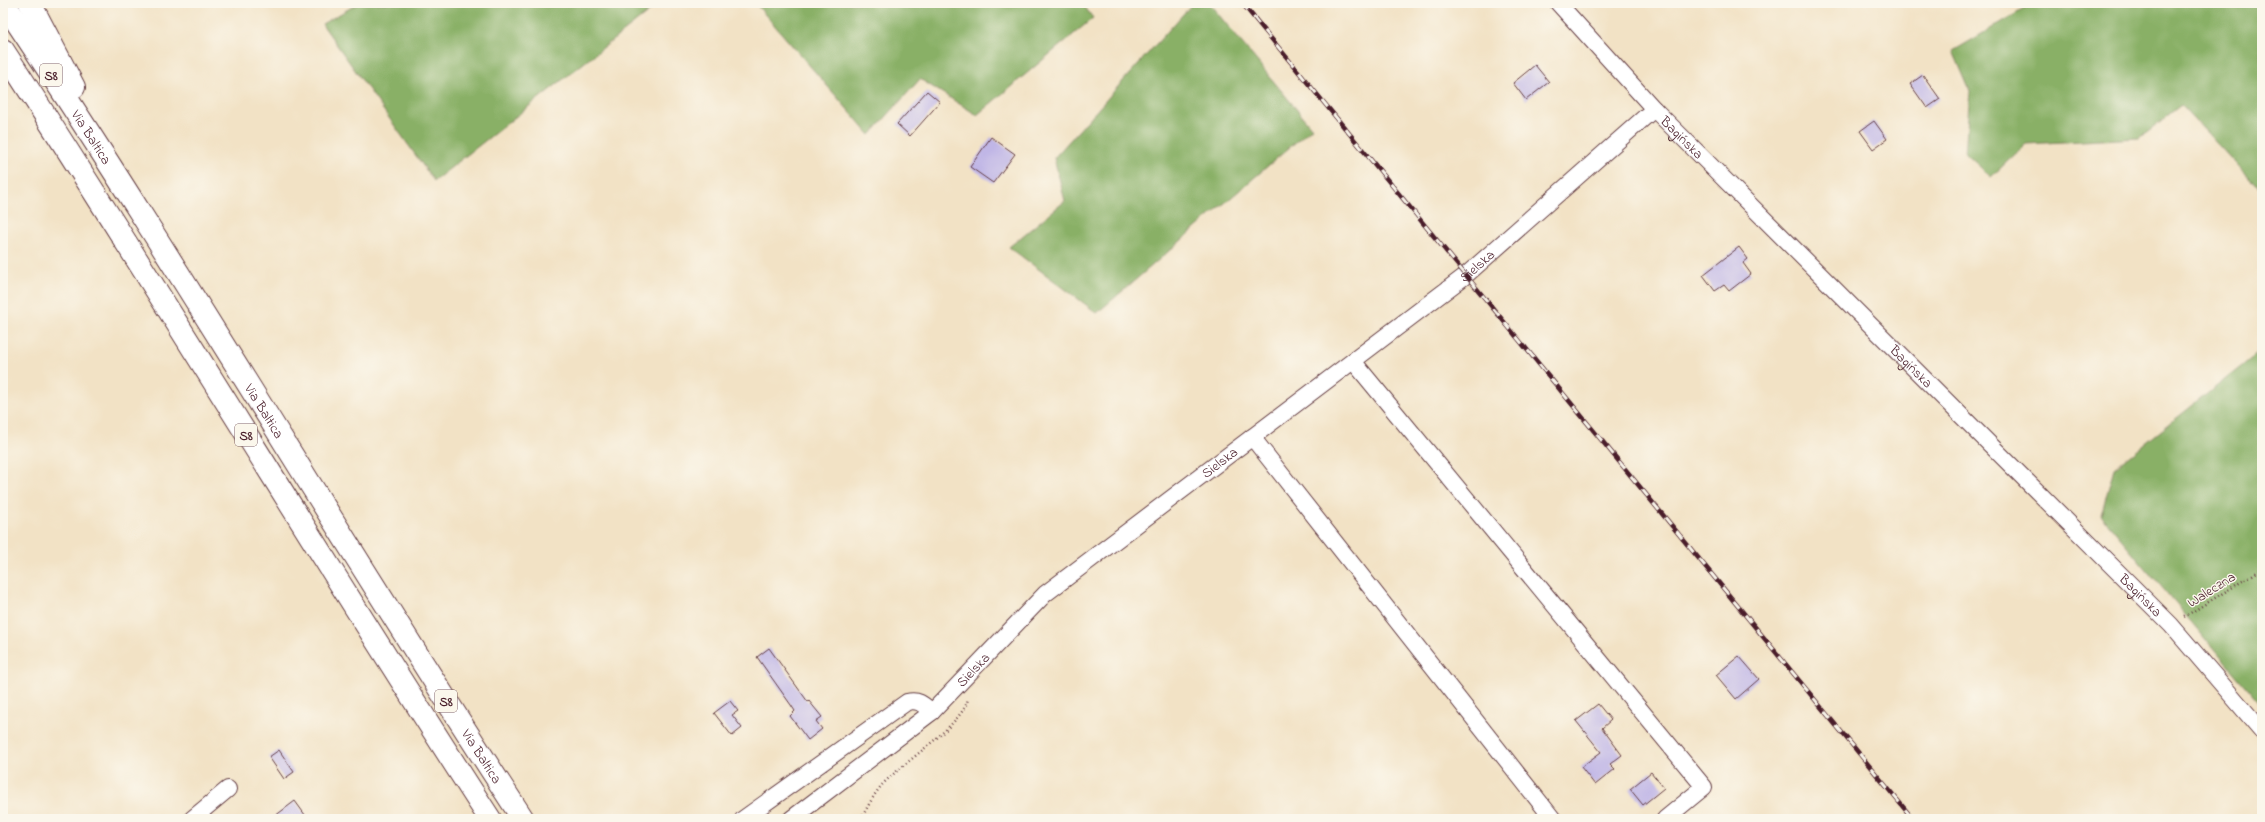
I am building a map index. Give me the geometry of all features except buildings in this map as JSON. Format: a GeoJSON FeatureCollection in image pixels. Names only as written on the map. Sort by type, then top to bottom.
{"type":"FeatureCollection","features":[{"type":"Feature","properties":{"kind":"highway","name":"Via Baltica"},"geometry":{"type":"LineString","coordinates":[[4,3],[98,147],[386,608],[522,819]]}},
{"type":"Feature","properties":{"kind":"highway"},"geometry":{"type":"LineString","coordinates":[[30,3],[92,116],[98,147]]}},
{"type":"Feature","properties":{"kind":"highway","name":"Via Baltica"},"geometry":{"type":"LineString","coordinates":[[3,50],[90,184],[367,628],[490,819]]}},
{"type":"Feature","properties":{"kind":"street","name":"Bagińska"},"geometry":{"type":"LineString","coordinates":[[1558,3],[1654,109],[2171,625],[2262,731]]}},
{"type":"Feature","properties":{"kind":"street","name":"Sielska"},"geometry":{"type":"LineString","coordinates":[[791,819],[932,712],[1044,594],[1465,276],[1654,109]]}},
{"type":"Feature","properties":{"kind":"street"},"geometry":{"type":"LineString","coordinates":[[1353,361],[1704,787],[1665,819]]}},
{"type":"Feature","properties":{"kind":"street"},"geometry":{"type":"LineString","coordinates":[[1252,437],[1553,819]]}},
{"type":"Feature","properties":{"kind":"street"},"geometry":{"type":"LineString","coordinates":[[743,819],[799,781],[907,702],[913,700],[921,702],[932,712]]}},
{"type":"Feature","properties":{"kind":"street"},"geometry":{"type":"LineString","coordinates":[[192,819],[228,789]]}},
{"type":"Feature","properties":{"kind":"path","name":"Waleczna"},"geometry":{"type":"LineString","coordinates":[[2171,625],[2262,569]]}},
{"type":"Feature","properties":{"kind":"path"},"geometry":{"type":"LineString","coordinates":[[861,819],[882,785],[951,724],[964,710],[968,698],[961,683]]}},
{"type":"Feature","properties":{"kind":"green space"},"geometry":{"type":"Polygon","coordinates":[[[359,3],[660,3],[434,181],[322,24],[359,3]]]}},
{"type":"Feature","properties":{"kind":"green space"},"geometry":{"type":"Polygon","coordinates":[[[755,3],[1082,3],[1093,18],[977,115],[920,79],[870,135],[755,3]]]}},
{"type":"Feature","properties":{"kind":"green space"},"geometry":{"type":"Polygon","coordinates":[[[1193,3],[1209,3],[1312,128],[1097,313],[1009,247],[1065,201],[1054,158],[1193,3]]]}},
{"type":"Feature","properties":{"kind":"green space"},"geometry":{"type":"Polygon","coordinates":[[[2034,3],[2262,3],[2262,192],[2181,105],[2139,138],[2026,144],[1991,177],[1965,153],[1970,91],[1953,51],[2034,3]]]}},
{"type":"Feature","properties":{"kind":"green space"},"geometry":{"type":"Polygon","coordinates":[[[2262,350],[2262,706],[2101,515],[2114,468],[2262,350]]]}},
{"type":"Feature","properties":{"kind":"railway"},"geometry":{"type":"LineString","coordinates":[[1242,3],[1913,819]]}}]}
